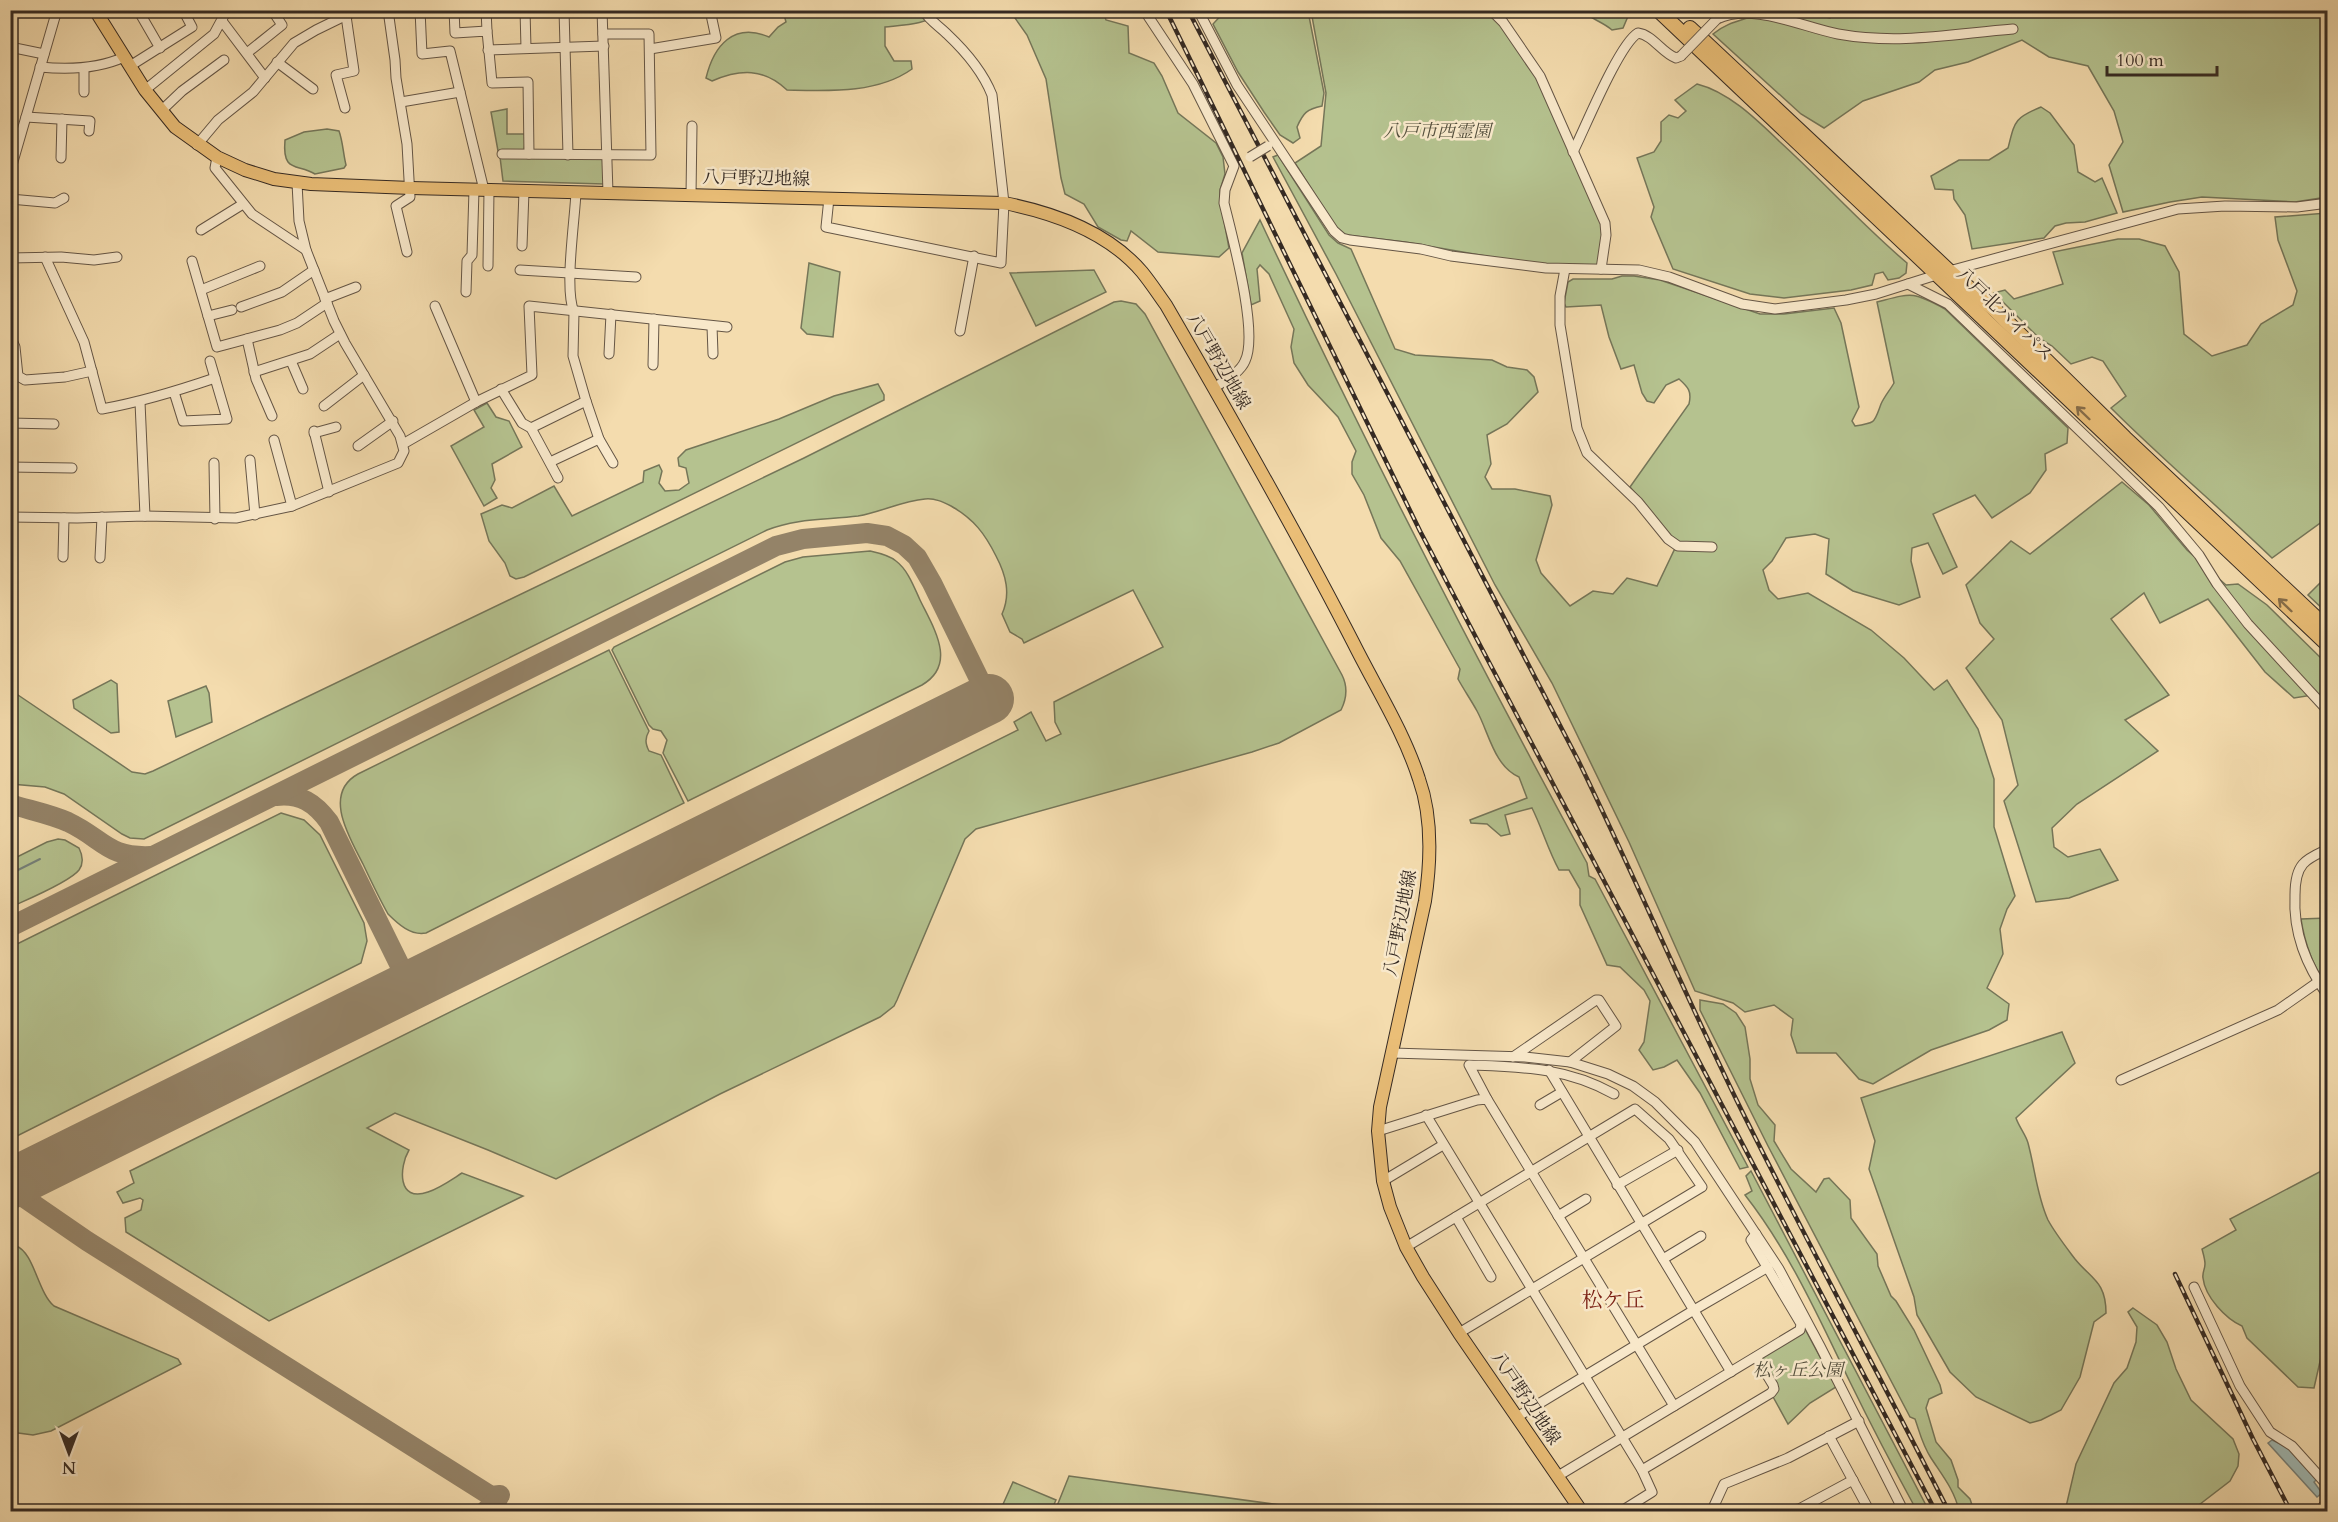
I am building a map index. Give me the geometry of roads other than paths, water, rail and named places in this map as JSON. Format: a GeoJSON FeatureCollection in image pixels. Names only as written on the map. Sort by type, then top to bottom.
{"type":"FeatureCollection","features":[{"type":"Feature","properties":{"kind":"highway","name":"八戸北バイパス"},"geometry":{"type":"LineString","coordinates":[[1658,10],[1943,273],[1996,311],[2125,438],[2328,629]]}},
{"type":"Feature","properties":{"kind":"highway","name":"八戸北バイパス"},"geometry":{"type":"LineString","coordinates":[[1671,10],[2328,645]]}},
{"type":"Feature","properties":{"kind":"main road","name":"八戸野辺地線"},"geometry":{"type":"LineString","coordinates":[[99,12],[127,62],[161,111],[197,145],[217,158],[274,179],[297,183],[411,188],[1004,203],[1053,215],[1082,227],[1119,252],[1141,271],[1167,305],[1322,581],[1420,780],[1428,821],[1429,875],[1384,1086],[1378,1131],[1383,1181],[1390,1207],[1406,1247],[1460,1333],[1582,1512]]}},
{"type":"Feature","properties":{"kind":"street"},"geometry":{"type":"LineString","coordinates":[[10,172],[57,10]]}},
{"type":"Feature","properties":{"kind":"street"},"geometry":{"type":"LineString","coordinates":[[138,10],[160,48]]}},
{"type":"Feature","properties":{"kind":"street"},"geometry":{"type":"LineString","coordinates":[[40,67],[84,68],[127,62],[160,48],[192,27],[183,10]]}},
{"type":"Feature","properties":{"kind":"street"},"geometry":{"type":"LineString","coordinates":[[247,53],[282,25],[272,10]]}},
{"type":"Feature","properties":{"kind":"street"},"geometry":{"type":"LineString","coordinates":[[197,145],[218,120],[254,92],[294,44],[316,30],[357,10]]}},
{"type":"Feature","properties":{"kind":"street"},"geometry":{"type":"LineString","coordinates":[[388,10],[411,188],[410,197],[396,206],[407,252]]}},
{"type":"Feature","properties":{"kind":"street"},"geometry":{"type":"LineString","coordinates":[[420,10],[422,54],[450,51],[483,190],[488,266]]}},
{"type":"Feature","properties":{"kind":"street"},"geometry":{"type":"LineString","coordinates":[[454,10],[455,33],[487,31]]}},
{"type":"Feature","properties":{"kind":"street"},"geometry":{"type":"LineString","coordinates":[[486,10],[492,83],[528,82],[529,154]]}},
{"type":"Feature","properties":{"kind":"street"},"geometry":{"type":"LineString","coordinates":[[525,10],[526,48]]}},
{"type":"Feature","properties":{"kind":"street"},"geometry":{"type":"LineString","coordinates":[[564,10],[568,155]]}},
{"type":"Feature","properties":{"kind":"street"},"geometry":{"type":"LineString","coordinates":[[602,10],[608,193]]}},
{"type":"Feature","properties":{"kind":"street"},"geometry":{"type":"LineString","coordinates":[[650,49],[716,38],[710,10]]}},
{"type":"Feature","properties":{"kind":"street"},"geometry":{"type":"LineString","coordinates":[[829,198],[826,227],[1001,263],[1004,203],[997,122],[992,95],[988,85],[965,54],[946,33],[929,20],[923,10]]}},
{"type":"Feature","properties":{"kind":"street"},"geometry":{"type":"LineString","coordinates":[[1144,10],[1193,84],[1234,166]]}},
{"type":"Feature","properties":{"kind":"street"},"geometry":{"type":"LineString","coordinates":[[1198,10],[1272,143],[1334,231],[1342,238],[1546,268],[1654,272],[1742,304],[1775,309],[1854,298],[2178,209],[2225,206],[2296,207],[2328,203]]}},
{"type":"Feature","properties":{"kind":"street"},"geometry":{"type":"LineString","coordinates":[[1491,10],[1503,22],[1540,76],[1605,223],[1606,235],[1601,269]]}},
{"type":"Feature","properties":{"kind":"street"},"geometry":{"type":"LineString","coordinates":[[145,90],[214,34],[227,11]]}},
{"type":"Feature","properties":{"kind":"street"},"geometry":{"type":"LineString","coordinates":[[1573,152],[1617,60],[1632,36],[1638,33],[1644,34],[1670,56],[1676,58],[1681,56],[1717,19],[1731,13],[1751,13],[1836,34],[1877,40],[1913,40],[2013,29]]}},
{"type":"Feature","properties":{"kind":"street"},"geometry":{"type":"LineString","coordinates":[[345,108],[336,75],[354,71],[346,16]]}},
{"type":"Feature","properties":{"kind":"street"},"geometry":{"type":"LineString","coordinates":[[222,21],[265,78]]}},
{"type":"Feature","properties":{"kind":"street"},"geometry":{"type":"LineString","coordinates":[[502,154],[651,155],[649,34],[603,34]]}},
{"type":"Feature","properties":{"kind":"street"},"geometry":{"type":"LineString","coordinates":[[488,50],[604,46]]}},
{"type":"Feature","properties":{"kind":"street"},"geometry":{"type":"LineString","coordinates":[[10,47],[44,54]]}},
{"type":"Feature","properties":{"kind":"street"},"geometry":{"type":"LineString","coordinates":[[161,111],[182,91],[224,60]]}},
{"type":"Feature","properties":{"kind":"street"},"geometry":{"type":"LineString","coordinates":[[277,62],[313,89]]}},
{"type":"Feature","properties":{"kind":"street"},"geometry":{"type":"LineString","coordinates":[[84,68],[84,92]]}},
{"type":"Feature","properties":{"kind":"street"},"geometry":{"type":"LineString","coordinates":[[401,102],[460,92]]}},
{"type":"Feature","properties":{"kind":"street"},"geometry":{"type":"LineString","coordinates":[[26,117],[90,120],[89,131]]}},
{"type":"Feature","properties":{"kind":"street"},"geometry":{"type":"LineString","coordinates":[[61,158],[62,119]]}},
{"type":"Feature","properties":{"kind":"street"},"geometry":{"type":"LineString","coordinates":[[691,195],[692,126]]}},
{"type":"Feature","properties":{"kind":"street"},"geometry":{"type":"LineString","coordinates":[[1214,388],[1232,376],[1245,362],[1250,342],[1246,310],[1224,203],[1225,190],[1234,166],[1272,143]]}},
{"type":"Feature","properties":{"kind":"street"},"geometry":{"type":"LineString","coordinates":[[217,158],[216,168],[252,214],[306,250]]}},
{"type":"Feature","properties":{"kind":"street"},"geometry":{"type":"LineString","coordinates":[[11,554],[11,518],[145,516],[215,519],[255,515],[292,506],[398,463],[404,451],[403,444],[393,421],[340,334],[306,250],[299,221],[297,183]]}},
{"type":"Feature","properties":{"kind":"street"},"geometry":{"type":"LineString","coordinates":[[466,292],[467,261],[472,255],[483,190]]}},
{"type":"Feature","properties":{"kind":"street"},"geometry":{"type":"LineString","coordinates":[[522,246],[524,191]]}},
{"type":"Feature","properties":{"kind":"street"},"geometry":{"type":"LineString","coordinates":[[576,192],[571,274],[573,357],[599,439],[613,463]]}},
{"type":"Feature","properties":{"kind":"street"},"geometry":{"type":"LineString","coordinates":[[10,199],[55,203],[64,198]]}},
{"type":"Feature","properties":{"kind":"street"},"geometry":{"type":"LineString","coordinates":[[201,230],[243,204]]}},
{"type":"Feature","properties":{"kind":"street"},"geometry":{"type":"LineString","coordinates":[[960,331],[974,256]]}},
{"type":"Feature","properties":{"kind":"street"},"geometry":{"type":"LineString","coordinates":[[45,257],[84,342],[102,409],[140,402],[214,378]]}},
{"type":"Feature","properties":{"kind":"street"},"geometry":{"type":"LineString","coordinates":[[10,258],[45,257],[94,260],[117,257]]}},
{"type":"Feature","properties":{"kind":"street"},"geometry":{"type":"LineString","coordinates":[[192,261],[217,347],[280,330],[297,323],[326,301],[356,287]]}},
{"type":"Feature","properties":{"kind":"street"},"geometry":{"type":"LineString","coordinates":[[201,290],[260,266]]}},
{"type":"Feature","properties":{"kind":"street"},"geometry":{"type":"LineString","coordinates":[[1565,269],[1560,296],[1560,325],[1577,428],[1587,453],[1638,502],[1668,539],[1678,546],[1712,546]]}},
{"type":"Feature","properties":{"kind":"street"},"geometry":{"type":"LineString","coordinates":[[208,316],[237,309],[282,292],[314,270]]}},
{"type":"Feature","properties":{"kind":"street"},"geometry":{"type":"LineString","coordinates":[[520,270],[636,277]]}},
{"type":"Feature","properties":{"kind":"street"},"geometry":{"type":"LineString","coordinates":[[1908,284],[1948,304],[2159,507],[2199,555],[2217,584],[2248,624],[2328,711]]}},
{"type":"Feature","properties":{"kind":"street"},"geometry":{"type":"LineString","coordinates":[[435,306],[476,402]]}},
{"type":"Feature","properties":{"kind":"street"},"geometry":{"type":"LineString","coordinates":[[403,444],[476,402],[531,375],[529,306],[727,327]]}},
{"type":"Feature","properties":{"kind":"street"},"geometry":{"type":"LineString","coordinates":[[609,354],[611,314]]}},
{"type":"Feature","properties":{"kind":"street"},"geometry":{"type":"LineString","coordinates":[[653,365],[654,319]]}},
{"type":"Feature","properties":{"kind":"street"},"geometry":{"type":"LineString","coordinates":[[712,326],[713,354]]}},
{"type":"Feature","properties":{"kind":"street"},"geometry":{"type":"LineString","coordinates":[[254,372],[310,354],[340,334]]}},
{"type":"Feature","properties":{"kind":"street"},"geometry":{"type":"LineString","coordinates":[[10,335],[15,347],[18,376],[25,380],[92,371]]}},
{"type":"Feature","properties":{"kind":"street"},"geometry":{"type":"LineString","coordinates":[[247,339],[254,372],[272,416]]}},
{"type":"Feature","properties":{"kind":"street"},"geometry":{"type":"LineString","coordinates":[[174,392],[183,421],[227,419],[210,361]]}},
{"type":"Feature","properties":{"kind":"street"},"geometry":{"type":"LineString","coordinates":[[291,361],[303,389]]}},
{"type":"Feature","properties":{"kind":"street"},"geometry":{"type":"LineString","coordinates":[[324,406],[364,375]]}},
{"type":"Feature","properties":{"kind":"street"},"geometry":{"type":"LineString","coordinates":[[501,389],[522,423],[531,428],[558,478]]}},
{"type":"Feature","properties":{"kind":"street"},"geometry":{"type":"LineString","coordinates":[[531,428],[586,401]]}},
{"type":"Feature","properties":{"kind":"street"},"geometry":{"type":"LineString","coordinates":[[140,402],[145,516]]}},
{"type":"Feature","properties":{"kind":"street"},"geometry":{"type":"LineString","coordinates":[[358,446],[393,421]]}},
{"type":"Feature","properties":{"kind":"street"},"geometry":{"type":"LineString","coordinates":[[10,423],[54,424]]}},
{"type":"Feature","properties":{"kind":"street"},"geometry":{"type":"LineString","coordinates":[[329,492],[314,432],[336,427]]}},
{"type":"Feature","properties":{"kind":"street"},"geometry":{"type":"LineString","coordinates":[[550,462],[599,439]]}},
{"type":"Feature","properties":{"kind":"street"},"geometry":{"type":"LineString","coordinates":[[274,440],[292,506]]}},
{"type":"Feature","properties":{"kind":"street"},"geometry":{"type":"LineString","coordinates":[[250,460],[255,515]]}},
{"type":"Feature","properties":{"kind":"street"},"geometry":{"type":"LineString","coordinates":[[214,463],[215,519]]}},
{"type":"Feature","properties":{"kind":"street"},"geometry":{"type":"LineString","coordinates":[[10,467],[72,468]]}},
{"type":"Feature","properties":{"kind":"street"},"geometry":{"type":"LineString","coordinates":[[100,558],[102,517]]}},
{"type":"Feature","properties":{"kind":"street"},"geometry":{"type":"LineString","coordinates":[[63,557],[64,518]]}},
{"type":"Feature","properties":{"kind":"street"},"geometry":{"type":"LineString","coordinates":[[2328,849],[2303,864],[2296,879],[2296,921],[2300,945],[2318,982],[2328,996]]}},
{"type":"Feature","properties":{"kind":"street"},"geometry":{"type":"LineString","coordinates":[[2121,1080],[2278,1010],[2318,982]]}},
{"type":"Feature","properties":{"kind":"street"},"geometry":{"type":"LineString","coordinates":[[1514,1057],[1587,1005],[1599,1000],[1616,1026],[1570,1062]]}},
{"type":"Feature","properties":{"kind":"street"},"geometry":{"type":"LineString","coordinates":[[1392,1053],[1514,1057],[1570,1062],[1608,1074],[1633,1086],[1678,1122],[1695,1142],[1779,1269],[1904,1512]]}},
{"type":"Feature","properties":{"kind":"street"},"geometry":{"type":"LineString","coordinates":[[1614,1094],[1590,1082],[1549,1070],[1468,1065],[1583,1259],[1674,1406]]}},
{"type":"Feature","properties":{"kind":"street"},"geometry":{"type":"LineString","coordinates":[[1549,1070],[1731,1372]]}},
{"type":"Feature","properties":{"kind":"street"},"geometry":{"type":"LineString","coordinates":[[1540,1105],[1562,1092]]}},
{"type":"Feature","properties":{"kind":"street"},"geometry":{"type":"LineString","coordinates":[[1378,1131],[1487,1098]]}},
{"type":"Feature","properties":{"kind":"street"},"geometry":{"type":"LineString","coordinates":[[1406,1247],[1635,1109],[1669,1139],[1702,1187],[1460,1333]]}},
{"type":"Feature","properties":{"kind":"street"},"geometry":{"type":"LineString","coordinates":[[1426,1115],[1642,1470],[1652,1492],[1620,1512]]}},
{"type":"Feature","properties":{"kind":"street"},"geometry":{"type":"LineString","coordinates":[[1383,1181],[1443,1145]]}},
{"type":"Feature","properties":{"kind":"street"},"geometry":{"type":"LineString","coordinates":[[1617,1185],[1678,1150]]}},
{"type":"Feature","properties":{"kind":"street"},"geometry":{"type":"LineString","coordinates":[[1558,1216],[1586,1199]]}},
{"type":"Feature","properties":{"kind":"street"},"geometry":{"type":"LineString","coordinates":[[1456,1217],[1491,1277]]}},
{"type":"Feature","properties":{"kind":"street"},"geometry":{"type":"LineString","coordinates":[[1558,1476],[1796,1333],[1801,1327],[1751,1240],[1756,1234]]}},
{"type":"Feature","properties":{"kind":"street"},"geometry":{"type":"LineString","coordinates":[[1663,1259],[1701,1236]]}},
{"type":"Feature","properties":{"kind":"street"},"geometry":{"type":"LineString","coordinates":[[1517,1417],[1768,1267]]}},
{"type":"Feature","properties":{"kind":"street"},"geometry":{"type":"LineString","coordinates":[[2194,1287],[2240,1386],[2270,1432],[2292,1446],[2328,1486]]}},
{"type":"Feature","properties":{"kind":"street"},"geometry":{"type":"LineString","coordinates":[[1642,1470],[1771,1393],[1774,1389],[1773,1385],[1756,1357]]}},
{"type":"Feature","properties":{"kind":"street"},"geometry":{"type":"LineString","coordinates":[[1704,1512],[1713,1508],[1724,1484],[1788,1458],[1858,1421]]}},
{"type":"Feature","properties":{"kind":"street"},"geometry":{"type":"LineString","coordinates":[[1829,1436],[1870,1512]]}},
{"type":"Feature","properties":{"kind":"street"},"geometry":{"type":"LineString","coordinates":[[1782,1512],[1799,1509],[1853,1480]]}},
{"type":"Feature","properties":{"kind":"street"},"geometry":{"type":"LineString","coordinates":[[2319,1512],[2328,1500]]}},
{"type":"Feature","properties":{"kind":"water"},"geometry":{"type":"Polygon","coordinates":[[[2272,1440],[2289,1448],[2317,1479],[2314,1482],[2322,1493],[2317,1497],[2268,1443],[2272,1440]]]}},
{"type":"Feature","properties":{"kind":"waterway"},"geometry":{"type":"LineString","coordinates":[[10,874],[40,859]]}},
{"type":"Feature","properties":{"kind":"railway"},"geometry":{"type":"LineString","coordinates":[[1166,10],[1420,531],[1936,1512]]}},
{"type":"Feature","properties":{"kind":"railway"},"geometry":{"type":"LineString","coordinates":[[1188,10],[1578,760],[1737,1101],[1949,1512]]}},
{"type":"Feature","properties":{"kind":"railway"},"geometry":{"type":"LineString","coordinates":[[2175,1274],[2253,1439],[2291,1512]]}},
{"type":"Feature","properties":{"kind":"district","name":"松ケ丘"},"geometry":{"type":"Point","coordinates":[1613,1300]}},
{"type":"Feature","properties":{"kind":"park label","name":"八戸市西霊園"},"geometry":{"type":"Point","coordinates":[1437,131]}},
{"type":"Feature","properties":{"kind":"park label","name":"松ヶ丘公園"},"geometry":{"type":"Point","coordinates":[1798,1370]}}]}
